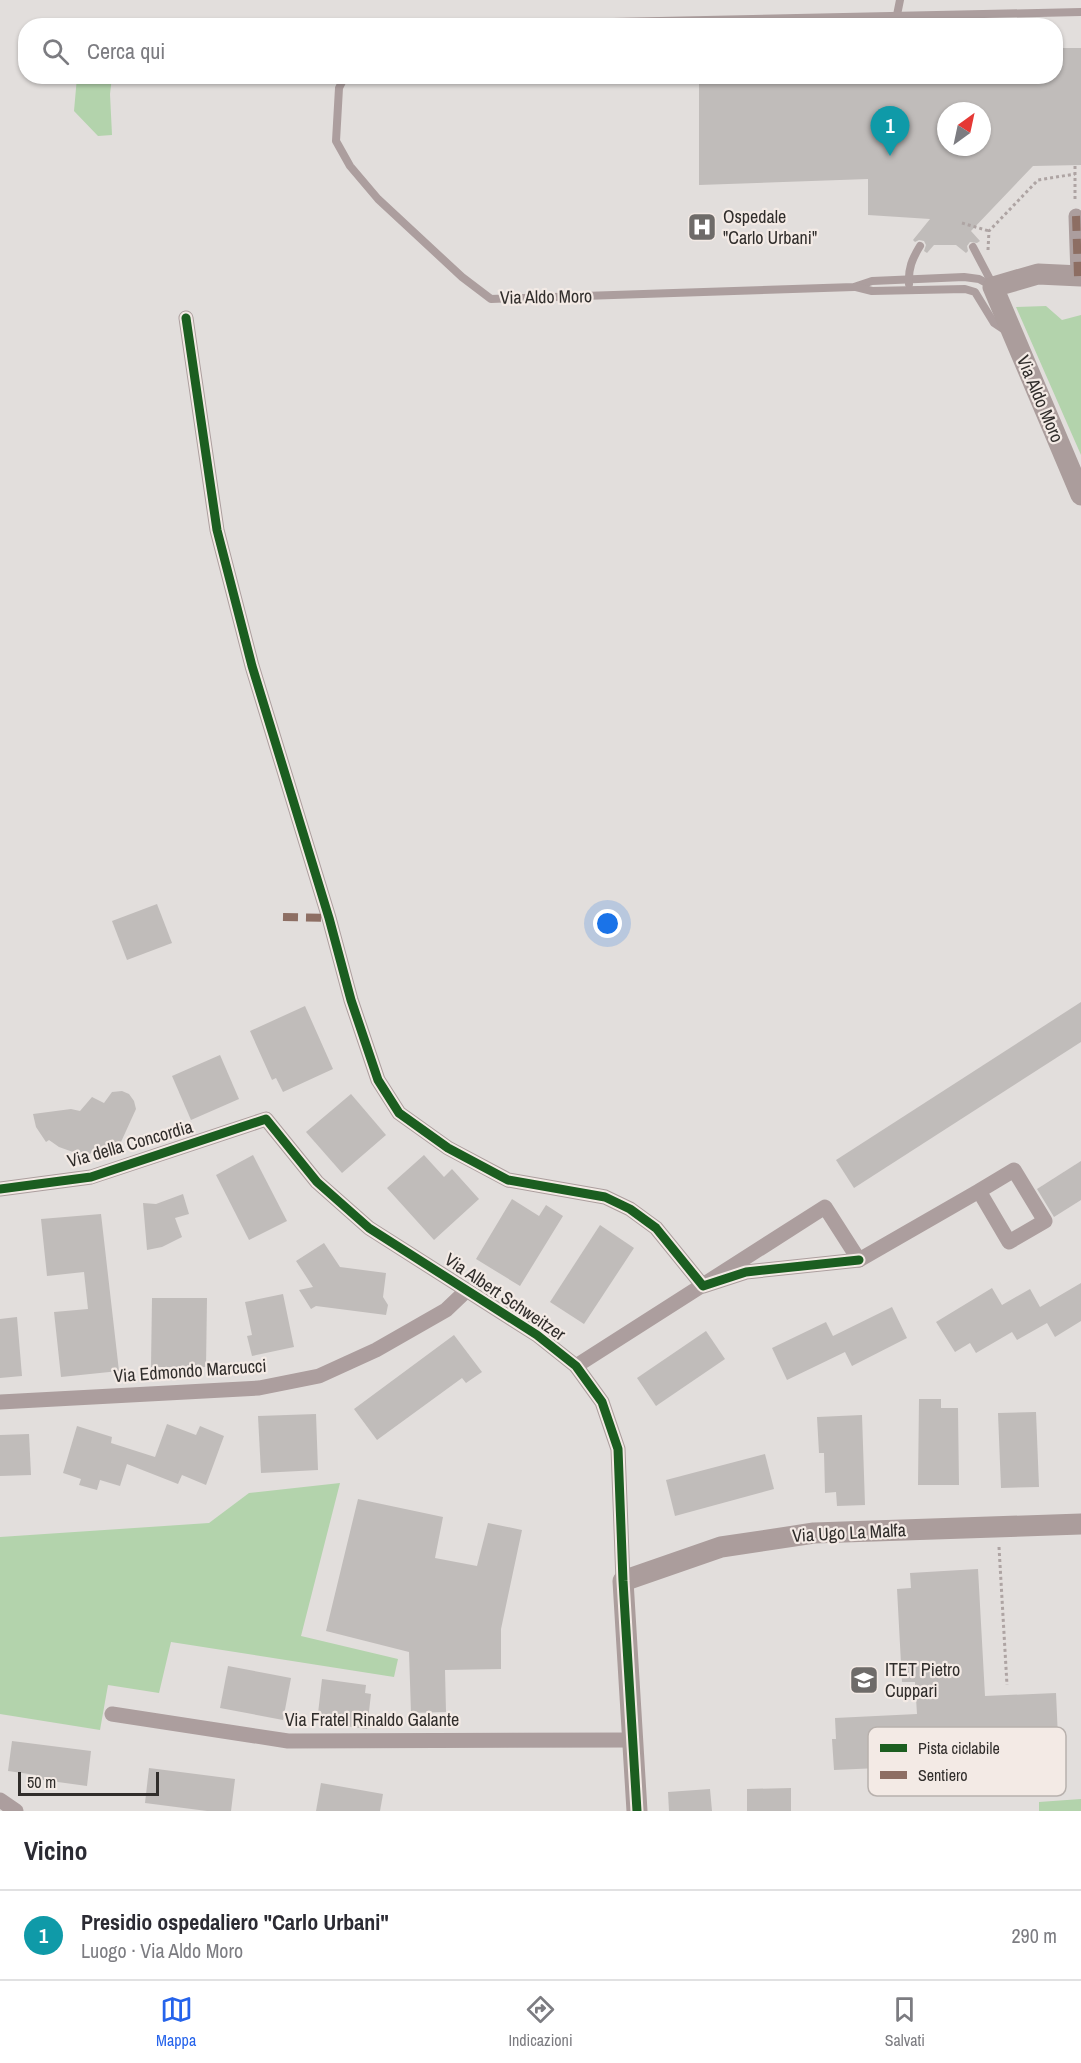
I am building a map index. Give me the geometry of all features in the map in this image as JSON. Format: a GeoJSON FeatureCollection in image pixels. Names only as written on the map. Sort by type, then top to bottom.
{"type":"FeatureCollection","features":[{"type":"Feature","properties":{"kind":"street"},"geometry":{"type":"LineString","coordinates":[[993,287],[1038,274],[1080,276],[1076,216]]}},
{"type":"Feature","properties":{"kind":"street","name":"Via Aldo Moro"},"geometry":{"type":"LineString","coordinates":[[993,287],[1081,495]]}},
{"type":"Feature","properties":{"kind":"street"},"geometry":{"type":"LineString","coordinates":[[186,318],[217,530],[252,666],[351,1000],[378,1080],[399,1113],[447,1148],[508,1180],[605,1197],[630,1209],[656,1228],[703,1286]]}},
{"type":"Feature","properties":{"kind":"street","name":"Via della Concordia"},"geometry":{"type":"LineString","coordinates":[[0,1189],[91,1177],[266,1119]]}},
{"type":"Feature","properties":{"kind":"street","name":"Via Albert Schweitzer"},"geometry":{"type":"LineString","coordinates":[[266,1119],[317,1182],[369,1228],[537,1335],[576,1366],[602,1402],[618,1449],[623,1581],[637,1811]]}},
{"type":"Feature","properties":{"kind":"street"},"geometry":{"type":"LineString","coordinates":[[703,1286],[746,1272],[859,1260],[1014,1170],[1045,1221],[1009,1242],[979,1191]]}},
{"type":"Feature","properties":{"kind":"street"},"geometry":{"type":"LineString","coordinates":[[576,1366],[825,1207],[859,1260]]}},
{"type":"Feature","properties":{"kind":"street","name":"Via Edmondo Marcucci"},"geometry":{"type":"LineString","coordinates":[[0,1402],[259,1388],[319,1376],[376,1350],[446,1310],[467,1290]]}},
{"type":"Feature","properties":{"kind":"street","name":"Via Ugo La Malfa"},"geometry":{"type":"LineString","coordinates":[[623,1581],[721,1547],[814,1533],[1081,1524]]}},
{"type":"Feature","properties":{"kind":"street","name":"Via Fratel Rinaldo Galante"},"geometry":{"type":"LineString","coordinates":[[112,1714],[288,1741],[634,1740]]}},
{"type":"Feature","properties":{"kind":"street"},"geometry":{"type":"LineString","coordinates":[[0,1800],[16,1811]]}},
{"type":"Feature","properties":{"kind":"lane"},"geometry":{"type":"LineString","coordinates":[[897,15],[900,0]]}},
{"type":"Feature","properties":{"kind":"lane"},"geometry":{"type":"LineString","coordinates":[[768,18],[1081,12]]}},
{"type":"Feature","properties":{"kind":"lane","name":"Via Aldo Moro"},"geometry":{"type":"LineString","coordinates":[[341,84],[336,141],[350,166],[378,199],[462,277],[491,299],[854,287],[872,291],[965,289],[975,292],[994,323],[1013,336]]}},
{"type":"Feature","properties":{"kind":"lane"},"geometry":{"type":"LineString","coordinates":[[909,291],[911,260],[920,246]]}},
{"type":"Feature","properties":{"kind":"lane"},"geometry":{"type":"LineString","coordinates":[[973,247],[993,287]]}},
{"type":"Feature","properties":{"kind":"lane","name":"Via Aldo Moro"},"geometry":{"type":"LineString","coordinates":[[854,287],[872,281],[964,277],[979,279],[993,287]]}},
{"type":"Feature","properties":{"kind":"path"},"geometry":{"type":"LineString","coordinates":[[1075,165],[1075,181]]}},
{"type":"Feature","properties":{"kind":"path"},"geometry":{"type":"LineString","coordinates":[[979,259],[990,249],[989,231],[1038,180],[1075,174]]}},
{"type":"Feature","properties":{"kind":"path"},"geometry":{"type":"LineString","coordinates":[[962,223],[989,231]]}},
{"type":"Feature","properties":{"kind":"path"},"geometry":{"type":"LineString","coordinates":[[998,1527],[1007,1685]]}},
{"type":"Feature","properties":{"kind":"green space"},"geometry":{"type":"Polygon","coordinates":[[[76,84],[111,84],[112,135],[98,136],[74,111],[76,84]]]}},
{"type":"Feature","properties":{"kind":"green space"},"geometry":{"type":"Polygon","coordinates":[[[1046,306],[1062,320],[1081,315],[1081,455],[1016,307],[1046,306]]]}},
{"type":"Feature","properties":{"kind":"green space"},"geometry":{"type":"Polygon","coordinates":[[[340,1483],[301,1636],[398,1659],[394,1677],[171,1642],[159,1693],[108,1685],[100,1730],[0,1714],[0,1537],[209,1523],[249,1493],[340,1483]]]}},
{"type":"Feature","properties":{"kind":"green space"},"geometry":{"type":"Polygon","coordinates":[[[1081,1799],[1081,1811],[1039,1811],[1039,1802],[1081,1799]]]}},
{"type":"Feature","properties":{"kind":"building"},"geometry":{"type":"Polygon","coordinates":[[[1063,48],[1081,48],[1081,165],[1033,166],[971,231],[980,241],[970,242],[966,253],[956,245],[934,245],[927,253],[924,251],[926,245],[924,241],[915,242],[913,240],[930,219],[868,215],[868,179],[699,185],[699,84],[1063,84],[1063,48]]]}},
{"type":"Feature","properties":{"kind":"building"},"geometry":{"type":"Polygon","coordinates":[[[157,904],[172,943],[127,960],[112,921],[157,904]]]}},
{"type":"Feature","properties":{"kind":"building"},"geometry":{"type":"Polygon","coordinates":[[[1081,1002],[1081,1042],[854,1188],[836,1160],[1081,1002]]]}},
{"type":"Feature","properties":{"kind":"building"},"geometry":{"type":"Polygon","coordinates":[[[305,1006],[333,1069],[283,1092],[276,1078],[272,1080],[250,1031],[305,1006]]]}},
{"type":"Feature","properties":{"kind":"building"},"geometry":{"type":"Polygon","coordinates":[[[220,1055],[239,1099],[191,1120],[172,1076],[220,1055]]]}},
{"type":"Feature","properties":{"kind":"building"},"geometry":{"type":"Polygon","coordinates":[[[122,1091],[129,1094],[136,1109],[121,1142],[84,1156],[59,1147],[49,1140],[46,1142],[36,1127],[33,1114],[71,1109],[80,1111],[92,1097],[104,1103],[112,1092],[122,1091]]]}},
{"type":"Feature","properties":{"kind":"building"},"geometry":{"type":"Polygon","coordinates":[[[351,1094],[386,1135],[342,1173],[306,1132],[351,1094]]]}},
{"type":"Feature","properties":{"kind":"building"},"geometry":{"type":"Polygon","coordinates":[[[253,1155],[287,1221],[249,1240],[216,1175],[253,1155]]]}},
{"type":"Feature","properties":{"kind":"building"},"geometry":{"type":"Polygon","coordinates":[[[424,1155],[444,1177],[452,1169],[479,1199],[434,1240],[387,1188],[424,1155]]]}},
{"type":"Feature","properties":{"kind":"building"},"geometry":{"type":"Polygon","coordinates":[[[1081,1161],[1081,1200],[1054,1217],[1037,1189],[1081,1161]]]}},
{"type":"Feature","properties":{"kind":"building"},"geometry":{"type":"Polygon","coordinates":[[[183,1194],[189,1214],[175,1218],[182,1237],[162,1247],[147,1250],[143,1203],[156,1204],[183,1194]]]}},
{"type":"Feature","properties":{"kind":"building"},"geometry":{"type":"Polygon","coordinates":[[[512,1199],[539,1216],[546,1205],[563,1216],[520,1286],[476,1259],[512,1199]]]}},
{"type":"Feature","properties":{"kind":"building"},"geometry":{"type":"Polygon","coordinates":[[[101,1214],[119,1371],[61,1377],[54,1312],[88,1309],[84,1272],[47,1276],[41,1219],[101,1214]]]}},
{"type":"Feature","properties":{"kind":"building"},"geometry":{"type":"Polygon","coordinates":[[[600,1225],[634,1248],[584,1324],[550,1302],[600,1225]]]}},
{"type":"Feature","properties":{"kind":"building"},"geometry":{"type":"Polygon","coordinates":[[[324,1243],[340,1267],[386,1273],[383,1297],[388,1305],[386,1315],[316,1306],[311,1309],[299,1290],[313,1287],[296,1261],[324,1243]]]}},
{"type":"Feature","properties":{"kind":"building"},"geometry":{"type":"Polygon","coordinates":[[[1081,1283],[1081,1321],[1055,1337],[1047,1323],[1017,1340],[1012,1332],[976,1353],[970,1343],[955,1352],[936,1322],[992,1288],[1002,1305],[1030,1289],[1040,1307],[1081,1283]]]}},
{"type":"Feature","properties":{"kind":"building"},"geometry":{"type":"Polygon","coordinates":[[[283,1294],[294,1347],[252,1356],[247,1336],[252,1335],[245,1302],[283,1294]]]}},
{"type":"Feature","properties":{"kind":"building"},"geometry":{"type":"Polygon","coordinates":[[[152,1298],[207,1298],[206,1367],[151,1367],[152,1298]]]}},
{"type":"Feature","properties":{"kind":"building"},"geometry":{"type":"Polygon","coordinates":[[[892,1307],[907,1338],[852,1366],[845,1352],[787,1380],[772,1348],[826,1322],[833,1336],[892,1307]]]}},
{"type":"Feature","properties":{"kind":"building"},"geometry":{"type":"Polygon","coordinates":[[[17,1317],[22,1376],[0,1378],[0,1319],[17,1317]]]}},
{"type":"Feature","properties":{"kind":"building"},"geometry":{"type":"Polygon","coordinates":[[[706,1331],[725,1359],[656,1406],[637,1378],[706,1331]]]}},
{"type":"Feature","properties":{"kind":"building"},"geometry":{"type":"Polygon","coordinates":[[[454,1335],[482,1372],[466,1383],[462,1378],[377,1440],[354,1409],[454,1335]]]}},
{"type":"Feature","properties":{"kind":"building"},"geometry":{"type":"Polygon","coordinates":[[[919,1399],[941,1399],[941,1408],[958,1408],[959,1485],[918,1485],[919,1399]]]}},
{"type":"Feature","properties":{"kind":"building"},"geometry":{"type":"Polygon","coordinates":[[[1036,1412],[1039,1487],[1001,1488],[998,1413],[1036,1412]]]}},
{"type":"Feature","properties":{"kind":"building"},"geometry":{"type":"Polygon","coordinates":[[[316,1414],[318,1470],[261,1473],[258,1416],[316,1414]]]}},
{"type":"Feature","properties":{"kind":"building"},"geometry":{"type":"Polygon","coordinates":[[[862,1415],[865,1505],[837,1506],[836,1492],[825,1493],[824,1453],[819,1453],[817,1417],[862,1415]]]}},
{"type":"Feature","properties":{"kind":"building"},"geometry":{"type":"Polygon","coordinates":[[[167,1424],[196,1435],[200,1426],[224,1436],[206,1485],[182,1475],[178,1484],[127,1464],[120,1486],[100,1480],[97,1490],[79,1485],[81,1479],[63,1473],[77,1426],[112,1437],[111,1443],[155,1457],[167,1424]]]}},
{"type":"Feature","properties":{"kind":"building"},"geometry":{"type":"Polygon","coordinates":[[[29,1434],[31,1475],[0,1476],[0,1435],[29,1434]]]}},
{"type":"Feature","properties":{"kind":"building"},"geometry":{"type":"Polygon","coordinates":[[[765,1454],[774,1489],[675,1516],[666,1480],[765,1454]]]}},
{"type":"Feature","properties":{"kind":"building"},"geometry":{"type":"Polygon","coordinates":[[[358,1499],[443,1517],[435,1558],[477,1566],[488,1523],[522,1530],[501,1629],[501,1669],[445,1670],[446,1712],[411,1713],[409,1652],[326,1631],[358,1499]]]}},
{"type":"Feature","properties":{"kind":"building"},"geometry":{"type":"Polygon","coordinates":[[[978,1569],[985,1696],[1056,1693],[1058,1727],[868,1727],[868,1768],[834,1770],[832,1739],[836,1739],[835,1718],[917,1714],[915,1682],[902,1682],[897,1589],[911,1588],[910,1573],[978,1569]]]}},
{"type":"Feature","properties":{"kind":"building"},"geometry":{"type":"Polygon","coordinates":[[[228,1666],[291,1678],[283,1720],[220,1708],[228,1666]]]}},
{"type":"Feature","properties":{"kind":"building"},"geometry":{"type":"Polygon","coordinates":[[[322,1679],[366,1685],[365,1693],[371,1694],[367,1729],[317,1722],[322,1679]]]}},
{"type":"Feature","properties":{"kind":"building"},"geometry":{"type":"Polygon","coordinates":[[[12,1741],[91,1751],[87,1786],[36,1779],[36,1775],[8,1771],[12,1741]]]}},
{"type":"Feature","properties":{"kind":"building"},"geometry":{"type":"Polygon","coordinates":[[[149,1768],[235,1779],[231,1811],[207,1811],[145,1803],[149,1768]]]}},
{"type":"Feature","properties":{"kind":"building"},"geometry":{"type":"Polygon","coordinates":[[[321,1783],[383,1794],[380,1811],[316,1811],[321,1783]]]}},
{"type":"Feature","properties":{"kind":"building"},"geometry":{"type":"Polygon","coordinates":[[[791,1788],[791,1811],[747,1811],[747,1789],[791,1788]]]}},
{"type":"Feature","properties":{"kind":"building"},"geometry":{"type":"Polygon","coordinates":[[[710,1789],[712,1811],[669,1811],[668,1792],[710,1789]]]}},
{"type":"Feature","properties":{"kind":"marked path"},"geometry":{"type":"LineString","coordinates":[[1076,216],[1078,276]]}},
{"type":"Feature","properties":{"kind":"marked path"},"geometry":{"type":"LineString","coordinates":[[283,917],[329,918]]}},
{"type":"Feature","properties":{"kind":"cycle path"},"geometry":{"type":"LineString","coordinates":[[186,318],[217,530],[252,666],[329,918],[351,1000],[378,1080],[399,1113],[448,1148],[508,1180],[605,1197],[630,1209],[656,1228],[703,1286],[746,1272],[859,1260]]}},
{"type":"Feature","properties":{"kind":"cycle path"},"geometry":{"type":"LineString","coordinates":[[0,1189],[91,1177],[266,1119],[317,1182],[369,1228],[537,1335],[576,1366],[602,1402],[618,1449],[623,1581],[637,1811]]}},
{"type":"Feature","properties":{"kind":"place","name":"Presidio ospedaliero \"Carlo Urbani\""},"geometry":{"type":"Point","coordinates":[890,156]}},
{"type":"Feature","properties":{"kind":"place","name":"Ospedale \"Carlo Urbani\""},"geometry":{"type":"Point","coordinates":[702,227]}},
{"type":"Feature","properties":{"kind":"place","name":"ITET Pietro Cuppari"},"geometry":{"type":"Point","coordinates":[864,1680]}}]}
